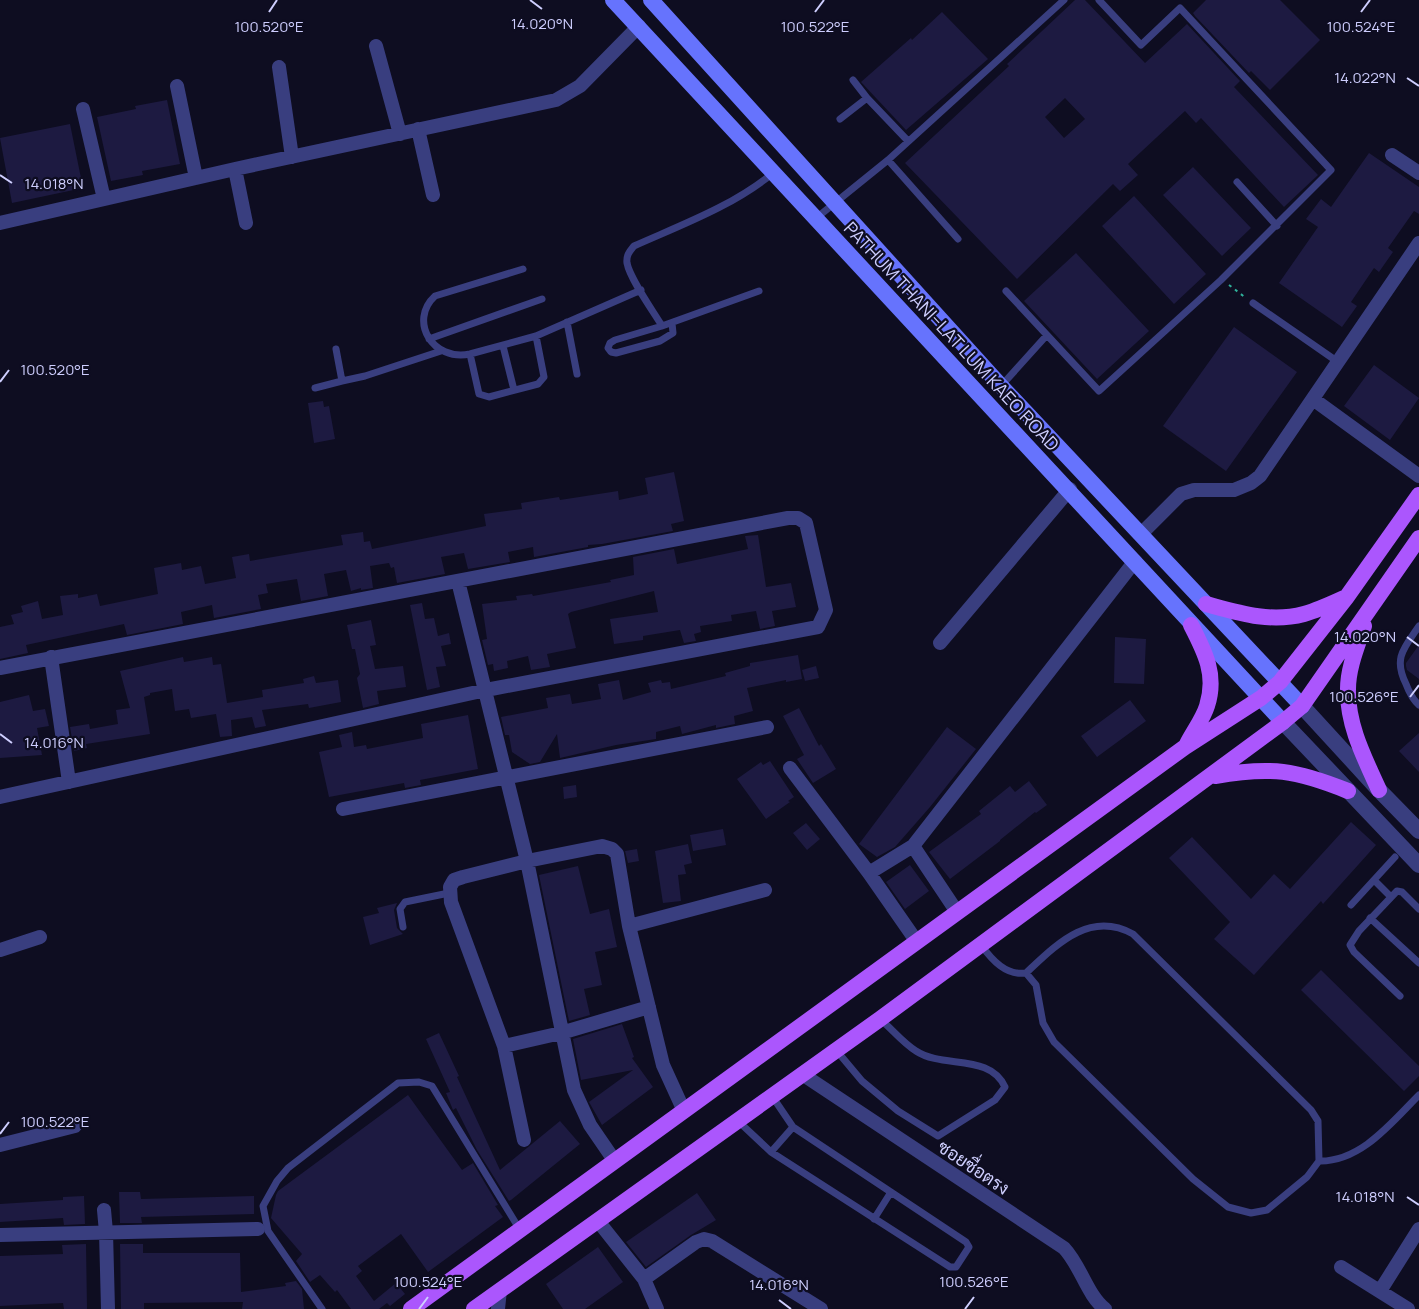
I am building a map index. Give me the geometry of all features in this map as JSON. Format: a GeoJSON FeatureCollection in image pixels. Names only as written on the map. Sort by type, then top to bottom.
{"type":"FeatureCollection","features":[{"type":"Feature","properties":{"kind":"main road","name":"PATHUM THANI–LAT LUM KAEO ROAD"},"geometry":{"type":"LineString","coordinates":[[613,0],[815,219],[1070,489],[1191,625],[1283,722]]}},
{"type":"Feature","properties":{"kind":"main road","name":"PATHUM THANI–LAT LUM KAEO ROAD"},"geometry":{"type":"LineString","coordinates":[[651,0],[1001,386],[1302,706]]}},
{"type":"Feature","properties":{"kind":"main road"},"geometry":{"type":"LineString","coordinates":[[411,1309],[1185,747],[1261,698],[1281,682],[1346,598],[1419,495]]}},
{"type":"Feature","properties":{"kind":"main road"},"geometry":{"type":"LineString","coordinates":[[474,1309],[880,1019],[1283,722],[1302,706],[1419,538]]}},
{"type":"Feature","properties":{"kind":"main road"},"geometry":{"type":"LineString","coordinates":[[1206,604],[1248,616],[1270,618],[1306,613],[1346,598]]}},
{"type":"Feature","properties":{"kind":"main road"},"geometry":{"type":"LineString","coordinates":[[1370,608],[1350,668],[1347,690],[1358,743],[1379,790]]}},
{"type":"Feature","properties":{"kind":"main road"},"geometry":{"type":"LineString","coordinates":[[1185,747],[1207,707],[1211,680],[1208,657],[1191,625]]}},
{"type":"Feature","properties":{"kind":"main road"},"geometry":{"type":"LineString","coordinates":[[1210,777],[1240,771],[1270,769],[1320,780],[1348,791]]}},
{"type":"Feature","properties":{"kind":"street"},"geometry":{"type":"LineString","coordinates":[[0,221],[555,100],[580,86],[639,26]]}},
{"type":"Feature","properties":{"kind":"street"},"geometry":{"type":"LineString","coordinates":[[376,46],[399,134]]}},
{"type":"Feature","properties":{"kind":"street"},"geometry":{"type":"LineString","coordinates":[[279,67],[292,157]]}},
{"type":"Feature","properties":{"kind":"street"},"geometry":{"type":"LineString","coordinates":[[177,86],[196,178]]}},
{"type":"Feature","properties":{"kind":"street"},"geometry":{"type":"LineString","coordinates":[[83,109],[104,199]]}},
{"type":"Feature","properties":{"kind":"street"},"geometry":{"type":"LineString","coordinates":[[418,129],[433,195]]}},
{"type":"Feature","properties":{"kind":"street"},"geometry":{"type":"LineString","coordinates":[[1392,155],[1419,173]]}},
{"type":"Feature","properties":{"kind":"street"},"geometry":{"type":"LineString","coordinates":[[235,169],[246,223]]}},
{"type":"Feature","properties":{"kind":"street"},"geometry":{"type":"LineString","coordinates":[[1141,534],[1181,494],[1194,490],[1234,490],[1251,483],[1260,476],[1419,243]]}},
{"type":"Feature","properties":{"kind":"street"},"geometry":{"type":"LineString","coordinates":[[1313,399],[1419,476]]}},
{"type":"Feature","properties":{"kind":"street"},"geometry":{"type":"LineString","coordinates":[[940,644],[1070,489]]}},
{"type":"Feature","properties":{"kind":"street"},"geometry":{"type":"LineString","coordinates":[[0,668],[788,518],[798,518],[806,523],[826,610],[818,627],[486,690],[0,797]]}},
{"type":"Feature","properties":{"kind":"street"},"geometry":{"type":"LineString","coordinates":[[869,873],[913,846],[1136,561]]}},
{"type":"Feature","properties":{"kind":"street"},"geometry":{"type":"LineString","coordinates":[[458,580],[526,861],[574,1090],[590,1125],[614,1160]]}},
{"type":"Feature","properties":{"kind":"street"},"geometry":{"type":"LineString","coordinates":[[51,657],[69,782]]}},
{"type":"Feature","properties":{"kind":"street"},"geometry":{"type":"LineString","coordinates":[[1302,706],[1419,831]]}},
{"type":"Feature","properties":{"kind":"street"},"geometry":{"type":"LineString","coordinates":[[1283,722],[1419,865]]}},
{"type":"Feature","properties":{"kind":"street"},"geometry":{"type":"LineString","coordinates":[[343,809],[766,727]]}},
{"type":"Feature","properties":{"kind":"street"},"geometry":{"type":"LineString","coordinates":[[790,768],[869,873],[916,942]]}},
{"type":"Feature","properties":{"kind":"street"},"geometry":{"type":"LineString","coordinates":[[524,1140],[504,1046],[449,893],[450,887],[454,880],[526,861],[602,846],[612,849],[617,854],[629,926],[663,1065],[684,1111]]}},
{"type":"Feature","properties":{"kind":"street"},"geometry":{"type":"LineString","coordinates":[[913,846],[957,912]]}},
{"type":"Feature","properties":{"kind":"street"},"geometry":{"type":"LineString","coordinates":[[629,926],[765,890]]}},
{"type":"Feature","properties":{"kind":"street"},"geometry":{"type":"LineString","coordinates":[[0,950],[40,938]]}},
{"type":"Feature","properties":{"kind":"street"},"geometry":{"type":"LineString","coordinates":[[504,1046],[649,1007]]}},
{"type":"Feature","properties":{"kind":"street","name":"ซอยซื่อตรง"},"geometry":{"type":"LineString","coordinates":[[802,1074],[1064,1248],[1073,1257],[1097,1307]]}},
{"type":"Feature","properties":{"kind":"street"},"geometry":{"type":"LineString","coordinates":[[0,1145],[75,1126]]}},
{"type":"Feature","properties":{"kind":"street"},"geometry":{"type":"LineString","coordinates":[[104,1210],[108,1309]]}},
{"type":"Feature","properties":{"kind":"street"},"geometry":{"type":"LineString","coordinates":[[598,1221],[644,1279],[657,1309]]}},
{"type":"Feature","properties":{"kind":"street"},"geometry":{"type":"LineString","coordinates":[[0,1235],[258,1229]]}},
{"type":"Feature","properties":{"kind":"street"},"geometry":{"type":"LineString","coordinates":[[1380,1291],[1419,1230]]}},
{"type":"Feature","properties":{"kind":"street"},"geometry":{"type":"LineString","coordinates":[[644,1279],[696,1242],[704,1239],[711,1241],[821,1309]]}},
{"type":"Feature","properties":{"kind":"street"},"geometry":{"type":"LineString","coordinates":[[1341,1267],[1408,1309]]}},
{"type":"Feature","properties":{"kind":"street"},"geometry":{"type":"LineString","coordinates":[[498,1309],[500,1290]]}},
{"type":"Feature","properties":{"kind":"lane"},"geometry":{"type":"LineString","coordinates":[[815,219],[888,160],[1064,0]]}},
{"type":"Feature","properties":{"kind":"lane"},"geometry":{"type":"LineString","coordinates":[[1006,291],[1099,391],[1221,280],[1332,170],[1180,8],[1141,45],[1099,0]]}},
{"type":"Feature","properties":{"kind":"lane"},"geometry":{"type":"LineString","coordinates":[[853,80],[908,141]]}},
{"type":"Feature","properties":{"kind":"lane"},"geometry":{"type":"LineString","coordinates":[[840,119],[867,98]]}},
{"type":"Feature","properties":{"kind":"lane"},"geometry":{"type":"LineString","coordinates":[[888,160],[958,239]]}},
{"type":"Feature","properties":{"kind":"lane"},"geometry":{"type":"LineString","coordinates":[[662,326],[627,261],[628,253],[634,246],[756,187],[773,172]]}},
{"type":"Feature","properties":{"kind":"lane"},"geometry":{"type":"LineString","coordinates":[[1237,182],[1277,226]]}},
{"type":"Feature","properties":{"kind":"lane"},"geometry":{"type":"LineString","coordinates":[[523,269],[435,296],[428,304],[424,319],[429,339],[441,351],[458,357],[536,336],[641,290]]}},
{"type":"Feature","properties":{"kind":"lane"},"geometry":{"type":"LineString","coordinates":[[672,323],[673,333],[660,341],[616,353],[611,352],[608,348],[615,340],[672,323],[759,291]]}},
{"type":"Feature","properties":{"kind":"lane"},"geometry":{"type":"LineString","coordinates":[[429,339],[542,299]]}},
{"type":"Feature","properties":{"kind":"lane"},"geometry":{"type":"LineString","coordinates":[[1253,303],[1338,362]]}},
{"type":"Feature","properties":{"kind":"lane"},"geometry":{"type":"LineString","coordinates":[[567,322],[577,374]]}},
{"type":"Feature","properties":{"kind":"lane"},"geometry":{"type":"LineString","coordinates":[[1001,386],[1047,335]]}},
{"type":"Feature","properties":{"kind":"lane"},"geometry":{"type":"LineString","coordinates":[[470,354],[481,396],[489,397],[538,384],[544,377],[536,336]]}},
{"type":"Feature","properties":{"kind":"lane"},"geometry":{"type":"LineString","coordinates":[[503,346],[514,390]]}},
{"type":"Feature","properties":{"kind":"lane"},"geometry":{"type":"LineString","coordinates":[[336,349],[342,381]]}},
{"type":"Feature","properties":{"kind":"lane"},"geometry":{"type":"LineString","coordinates":[[315,388],[365,376],[441,351]]}},
{"type":"Feature","properties":{"kind":"lane"},"geometry":{"type":"LineString","coordinates":[[1419,626],[1402,652],[1399,662],[1405,682],[1414,701],[1419,705]]}},
{"type":"Feature","properties":{"kind":"lane"},"geometry":{"type":"LineString","coordinates":[[1351,905],[1395,857]]}},
{"type":"Feature","properties":{"kind":"lane"},"geometry":{"type":"LineString","coordinates":[[1374,880],[1390,896]]}},
{"type":"Feature","properties":{"kind":"lane"},"geometry":{"type":"LineString","coordinates":[[1400,996],[1351,949],[1351,942],[1390,896],[1400,891],[1419,909]]}},
{"type":"Feature","properties":{"kind":"lane"},"geometry":{"type":"LineString","coordinates":[[404,927],[400,909],[405,902],[449,893]]}},
{"type":"Feature","properties":{"kind":"lane"},"geometry":{"type":"LineString","coordinates":[[1370,918],[1419,963]]}},
{"type":"Feature","properties":{"kind":"lane"},"geometry":{"type":"LineString","coordinates":[[981,944],[998,965],[1018,974],[1026,973],[1073,933],[1092,926],[1110,926],[1133,934],[1311,1110],[1318,1121],[1319,1161],[1306,1177],[1268,1210],[1251,1213],[1228,1207],[1193,1179],[1054,1041],[1043,1023],[1036,985],[1026,973]]}},
{"type":"Feature","properties":{"kind":"lane"},"geometry":{"type":"LineString","coordinates":[[836,1050],[862,1081],[898,1111],[938,1136],[995,1100],[1005,1087],[1000,1077],[981,1066],[938,1060],[917,1052],[880,1019]]}},
{"type":"Feature","properties":{"kind":"lane"},"geometry":{"type":"LineString","coordinates":[[322,1309],[268,1231],[263,1206],[288,1168],[398,1083],[418,1082],[432,1086],[520,1230]]}},
{"type":"Feature","properties":{"kind":"lane"},"geometry":{"type":"LineString","coordinates":[[1319,1161],[1340,1160],[1354,1154],[1386,1128],[1419,1095]]}},
{"type":"Feature","properties":{"kind":"lane"},"geometry":{"type":"LineString","coordinates":[[738,1121],[771,1152],[950,1267],[956,1267],[969,1247],[966,1242],[793,1127],[772,1096]]}},
{"type":"Feature","properties":{"kind":"lane"},"geometry":{"type":"LineString","coordinates":[[771,1152],[793,1127]]}},
{"type":"Feature","properties":{"kind":"lane"},"geometry":{"type":"LineString","coordinates":[[874,1219],[891,1192]]}},
{"type":"Feature","properties":{"kind":"path"},"geometry":{"type":"LineString","coordinates":[[1221,280],[1253,303]]}},
{"type":"Feature","properties":{"kind":"building"},"geometry":{"type":"Polygon","coordinates":[[[1075,0],[1085,0],[1145,63],[1187,24],[1240,81],[1234,87],[1318,175],[1284,207],[1201,118],[1196,123],[1185,111],[1128,164],[1138,175],[1120,191],[1113,184],[1017,279],[905,163],[1009,66],[1007,64],[1075,0]],[[1065,98],[1045,117],[1064,138],[1085,119],[1065,98]]]}},
{"type":"Feature","properties":{"kind":"building"},"geometry":{"type":"Polygon","coordinates":[[[1206,0],[1280,0],[1320,40],[1270,90],[1251,71],[1249,73],[1195,16],[1193,13],[1206,0]]]}},
{"type":"Feature","properties":{"kind":"building"},"geometry":{"type":"Polygon","coordinates":[[[942,12],[988,59],[906,130],[861,82],[942,12]]]}},
{"type":"Feature","properties":{"kind":"building"},"geometry":{"type":"Polygon","coordinates":[[[167,100],[180,164],[142,171],[143,175],[111,181],[97,117],[167,100]]]}},
{"type":"Feature","properties":{"kind":"building"},"geometry":{"type":"Polygon","coordinates":[[[70,124],[83,188],[12,203],[0,138],[70,124]]]}},
{"type":"Feature","properties":{"kind":"building"},"geometry":{"type":"Polygon","coordinates":[[[1369,153],[1419,187],[1419,214],[1414,211],[1388,248],[1393,252],[1379,272],[1374,268],[1351,302],[1357,306],[1342,327],[1279,283],[1318,227],[1306,219],[1321,199],[1331,207],[1369,153]]]}},
{"type":"Feature","properties":{"kind":"building"},"geometry":{"type":"Polygon","coordinates":[[[1193,167],[1251,228],[1222,256],[1163,195],[1193,167]]]}},
{"type":"Feature","properties":{"kind":"building"},"geometry":{"type":"Polygon","coordinates":[[[1134,196],[1206,274],[1174,304],[1102,226],[1134,196]]]}},
{"type":"Feature","properties":{"kind":"building"},"geometry":{"type":"Polygon","coordinates":[[[1076,253],[1149,331],[1097,379],[1024,301],[1076,253]]]}},
{"type":"Feature","properties":{"kind":"building"},"geometry":{"type":"Polygon","coordinates":[[[1234,327],[1297,372],[1226,471],[1163,426],[1234,327]]]}},
{"type":"Feature","properties":{"kind":"building"},"geometry":{"type":"Polygon","coordinates":[[[1374,365],[1419,398],[1390,440],[1344,406],[1374,365]]]}},
{"type":"Feature","properties":{"kind":"building"},"geometry":{"type":"Polygon","coordinates":[[[323,401],[324,407],[329,406],[335,439],[314,443],[308,403],[323,401]]]}},
{"type":"Feature","properties":{"kind":"building"},"geometry":{"type":"Polygon","coordinates":[[[674,472],[684,521],[671,524],[673,531],[588,545],[588,547],[534,557],[533,547],[508,552],[510,562],[468,569],[464,553],[441,557],[445,574],[397,583],[394,567],[391,568],[389,563],[370,566],[373,588],[361,590],[361,588],[351,591],[346,570],[324,574],[328,596],[301,601],[297,579],[266,584],[268,593],[258,595],[261,609],[214,618],[212,605],[181,612],[183,624],[127,635],[124,624],[26,645],[28,653],[0,659],[0,627],[14,624],[11,615],[23,612],[21,606],[38,601],[42,619],[63,615],[60,596],[78,594],[78,598],[97,594],[100,606],[158,594],[154,568],[181,563],[182,570],[201,566],[205,584],[236,578],[232,557],[249,554],[250,561],[343,545],[341,535],[363,532],[364,542],[370,541],[372,549],[486,526],[484,514],[522,509],[521,503],[559,497],[560,500],[618,491],[619,500],[648,494],[645,478],[674,472]]]}},
{"type":"Feature","properties":{"kind":"building"},"geometry":{"type":"Polygon","coordinates":[[[758,535],[766,587],[791,583],[796,607],[772,611],[775,626],[760,629],[756,611],[731,615],[732,621],[700,626],[701,632],[694,634],[696,641],[684,643],[680,630],[643,636],[643,640],[614,644],[610,619],[658,612],[654,591],[568,614],[576,648],[547,654],[550,667],[531,670],[528,656],[507,661],[508,668],[494,671],[493,664],[488,665],[482,640],[487,639],[482,604],[517,600],[516,596],[532,594],[533,596],[611,582],[610,580],[634,575],[633,557],[674,549],[677,564],[748,549],[745,536],[758,535]]]}},
{"type":"Feature","properties":{"kind":"building"},"geometry":{"type":"Polygon","coordinates":[[[422,603],[425,619],[434,618],[438,636],[449,633],[451,644],[441,646],[446,666],[436,667],[440,687],[427,690],[410,605],[422,603]]]}},
{"type":"Feature","properties":{"kind":"building"},"geometry":{"type":"Polygon","coordinates":[[[371,620],[376,645],[370,646],[375,669],[403,666],[406,687],[377,691],[379,704],[363,708],[357,678],[360,674],[347,625],[371,620]]]}},
{"type":"Feature","properties":{"kind":"building"},"geometry":{"type":"Polygon","coordinates":[[[1115,637],[1146,639],[1144,684],[1114,683],[1115,637]]]}},
{"type":"Feature","properties":{"kind":"building"},"geometry":{"type":"Polygon","coordinates":[[[1419,645],[1419,679],[1407,670],[1406,663],[1419,645]]]}},
{"type":"Feature","properties":{"kind":"building"},"geometry":{"type":"Polygon","coordinates":[[[798,655],[802,679],[747,688],[753,711],[734,716],[735,724],[716,728],[716,725],[682,734],[680,726],[656,732],[656,739],[616,745],[560,758],[557,734],[540,762],[530,764],[512,752],[509,735],[505,735],[501,717],[548,708],[546,698],[570,694],[572,704],[601,699],[598,684],[619,680],[623,700],[651,692],[648,683],[661,680],[662,683],[670,682],[671,689],[726,676],[725,673],[750,666],[750,663],[798,655]]]}},
{"type":"Feature","properties":{"kind":"building"},"geometry":{"type":"Polygon","coordinates":[[[183,657],[184,662],[212,657],[213,665],[221,664],[227,703],[263,697],[262,690],[304,683],[303,679],[314,676],[316,683],[338,680],[341,702],[309,708],[308,704],[262,710],[266,726],[255,728],[252,717],[231,720],[232,736],[220,737],[216,714],[191,718],[189,709],[175,711],[172,689],[150,693],[144,697],[150,734],[86,744],[87,748],[74,751],[70,727],[89,724],[90,729],[118,724],[116,710],[130,708],[120,671],[183,657]]]}},
{"type":"Feature","properties":{"kind":"building"},"geometry":{"type":"Polygon","coordinates":[[[816,666],[819,678],[805,681],[802,670],[816,666]]]}},
{"type":"Feature","properties":{"kind":"building"},"geometry":{"type":"Polygon","coordinates":[[[29,695],[33,711],[45,709],[49,726],[37,728],[42,755],[0,758],[0,702],[29,695]]]}},
{"type":"Feature","properties":{"kind":"building"},"geometry":{"type":"Polygon","coordinates":[[[1130,700],[1146,721],[1097,757],[1081,736],[1130,700]]]}},
{"type":"Feature","properties":{"kind":"building"},"geometry":{"type":"Polygon","coordinates":[[[799,708],[819,746],[821,744],[836,769],[813,783],[797,759],[804,755],[783,716],[799,708]]]}},
{"type":"Feature","properties":{"kind":"building"},"geometry":{"type":"Polygon","coordinates":[[[468,715],[478,769],[420,780],[421,785],[405,788],[404,783],[329,797],[319,752],[342,747],[339,735],[352,732],[354,747],[366,745],[367,749],[423,738],[421,724],[468,715]]]}},
{"type":"Feature","properties":{"kind":"building"},"geometry":{"type":"Polygon","coordinates":[[[947,727],[976,749],[895,847],[877,857],[859,844],[947,727]]]}},
{"type":"Feature","properties":{"kind":"building"},"geometry":{"type":"Polygon","coordinates":[[[1419,733],[1419,772],[1399,751],[1419,733]]]}},
{"type":"Feature","properties":{"kind":"building"},"geometry":{"type":"Polygon","coordinates":[[[770,761],[794,797],[766,819],[737,779],[761,762],[763,765],[770,761]]]}},
{"type":"Feature","properties":{"kind":"building"},"geometry":{"type":"Polygon","coordinates":[[[1029,781],[1047,805],[950,879],[929,852],[981,814],[979,811],[1010,786],[1015,792],[1029,781]]]}},
{"type":"Feature","properties":{"kind":"building"},"geometry":{"type":"Polygon","coordinates":[[[576,785],[577,797],[564,799],[563,787],[576,785]]]}},
{"type":"Feature","properties":{"kind":"building"},"geometry":{"type":"Polygon","coordinates":[[[1351,822],[1376,845],[1254,975],[1214,939],[1230,922],[1169,858],[1192,837],[1251,899],[1274,874],[1290,889],[1351,822]]]}},
{"type":"Feature","properties":{"kind":"building"},"geometry":{"type":"Polygon","coordinates":[[[806,823],[820,839],[807,850],[793,833],[806,823]]]}},
{"type":"Feature","properties":{"kind":"building"},"geometry":{"type":"Polygon","coordinates":[[[723,829],[726,845],[693,851],[690,835],[723,829]]]}},
{"type":"Feature","properties":{"kind":"building"},"geometry":{"type":"Polygon","coordinates":[[[688,844],[692,863],[684,865],[686,874],[678,875],[681,901],[663,903],[655,851],[688,844]]]}},
{"type":"Feature","properties":{"kind":"building"},"geometry":{"type":"Polygon","coordinates":[[[637,849],[639,861],[628,863],[625,851],[637,849]]]}},
{"type":"Feature","properties":{"kind":"building"},"geometry":{"type":"Polygon","coordinates":[[[910,865],[929,891],[905,909],[886,882],[910,865]]]}},
{"type":"Feature","properties":{"kind":"building"},"geometry":{"type":"Polygon","coordinates":[[[578,866],[590,914],[609,909],[617,947],[595,952],[602,985],[584,989],[590,1015],[569,1021],[539,875],[578,866]]]}},
{"type":"Feature","properties":{"kind":"building"},"geometry":{"type":"Polygon","coordinates":[[[397,903],[394,910],[397,928],[403,934],[370,945],[363,917],[379,913],[377,908],[397,903]]]}},
{"type":"Feature","properties":{"kind":"building"},"geometry":{"type":"Polygon","coordinates":[[[1321,970],[1419,1066],[1419,1076],[1404,1091],[1301,990],[1321,970]]]}},
{"type":"Feature","properties":{"kind":"building"},"geometry":{"type":"Polygon","coordinates":[[[622,1024],[634,1057],[632,1058],[653,1087],[602,1125],[589,1102],[633,1070],[581,1080],[573,1039],[622,1024]]]}},
{"type":"Feature","properties":{"kind":"building"},"geometry":{"type":"Polygon","coordinates":[[[439,1033],[500,1170],[560,1121],[580,1144],[509,1201],[477,1150],[456,1108],[453,1110],[446,1093],[450,1092],[426,1039],[439,1033]]]}},
{"type":"Feature","properties":{"kind":"building"},"geometry":{"type":"Polygon","coordinates":[[[408,1095],[462,1170],[473,1163],[503,1217],[428,1272],[401,1234],[358,1266],[362,1271],[356,1276],[374,1301],[396,1283],[405,1294],[390,1306],[387,1303],[379,1309],[351,1309],[337,1290],[335,1292],[320,1275],[310,1282],[296,1261],[302,1254],[271,1218],[276,1195],[278,1191],[408,1095]]]}},
{"type":"Feature","properties":{"kind":"building"},"geometry":{"type":"Polygon","coordinates":[[[119,1192],[140,1192],[141,1199],[254,1196],[254,1214],[141,1217],[142,1223],[120,1223],[119,1192]]]}},
{"type":"Feature","properties":{"kind":"building"},"geometry":{"type":"Polygon","coordinates":[[[697,1193],[716,1220],[646,1267],[626,1242],[697,1193]]]}},
{"type":"Feature","properties":{"kind":"building"},"geometry":{"type":"Polygon","coordinates":[[[84,1196],[85,1224],[64,1225],[63,1218],[0,1222],[0,1204],[63,1200],[63,1197],[84,1196]]]}},
{"type":"Feature","properties":{"kind":"building"},"geometry":{"type":"Polygon","coordinates":[[[86,1244],[87,1309],[64,1309],[63,1303],[0,1306],[0,1256],[63,1254],[62,1245],[86,1244]]]}},
{"type":"Feature","properties":{"kind":"building"},"geometry":{"type":"Polygon","coordinates":[[[120,1244],[143,1244],[143,1253],[240,1253],[241,1292],[286,1286],[285,1283],[296,1281],[302,1289],[304,1309],[242,1309],[243,1302],[144,1303],[144,1309],[121,1309],[120,1244]]]}},
{"type":"Feature","properties":{"kind":"building"},"geometry":{"type":"Polygon","coordinates":[[[598,1247],[623,1282],[585,1309],[563,1309],[546,1284],[598,1247]]]}}]}
